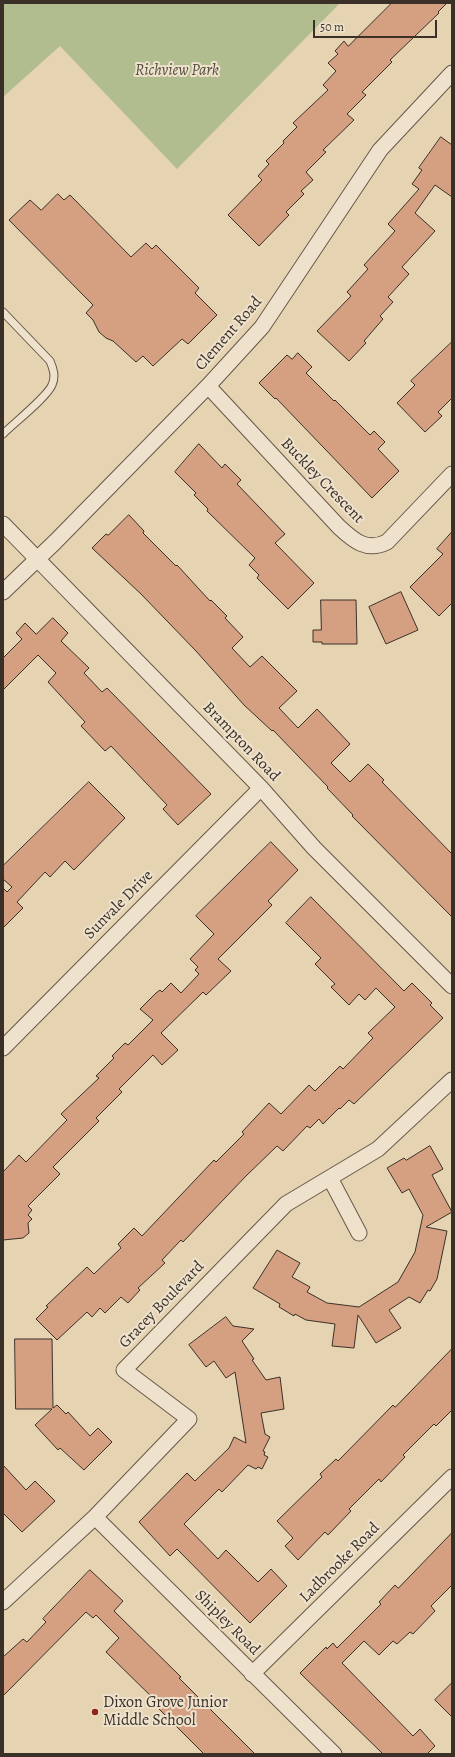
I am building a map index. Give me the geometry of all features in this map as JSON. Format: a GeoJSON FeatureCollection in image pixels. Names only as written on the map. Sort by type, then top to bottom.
{"type":"FeatureCollection","features":[{"type":"Feature","properties":{"kind":"street","name":"Clement Road"},"geometry":{"type":"LineString","coordinates":[[3,592],[38,559],[208,386],[262,327],[380,150],[450,79]]}},
{"type":"Feature","properties":{"kind":"street","name":"Buckley Crescent"},"geometry":{"type":"LineString","coordinates":[[208,386],[339,527],[360,544],[374,546],[387,542],[452,474]]}},
{"type":"Feature","properties":{"kind":"street","name":"Brampton Road"},"geometry":{"type":"LineString","coordinates":[[3,524],[261,788],[314,848],[452,986]]}},
{"type":"Feature","properties":{"kind":"street","name":"Sunvale Drive"},"geometry":{"type":"LineString","coordinates":[[3,1048],[261,788]]}},
{"type":"Feature","properties":{"kind":"street","name":"Gracey Boulevard"},"geometry":{"type":"LineString","coordinates":[[6,1595],[96,1517],[189,1419],[124,1370],[286,1204],[378,1149],[452,1080]]}},
{"type":"Feature","properties":{"kind":"street"},"geometry":{"type":"LineString","coordinates":[[330,1178],[359,1233]]}},
{"type":"Feature","properties":{"kind":"street","name":"Ladbrooke Road"},"geometry":{"type":"LineString","coordinates":[[252,1674],[452,1477]]}},
{"type":"Feature","properties":{"kind":"street","name":"Shipley Road"},"geometry":{"type":"LineString","coordinates":[[96,1517],[334,1754]]}},
{"type":"Feature","properties":{"kind":"lane"},"geometry":{"type":"LineString","coordinates":[[3,312],[50,361],[54,379],[50,390],[3,434]]}},
{"type":"Feature","properties":{"kind":"green space","name":"Richview Park"},"geometry":{"type":"Polygon","coordinates":[[[3,3],[340,3],[177,169],[60,46],[3,97],[3,3]]]}},
{"type":"Feature","properties":{"kind":"building"},"geometry":{"type":"Polygon","coordinates":[[[392,3],[447,3],[438,12],[439,13],[390,60],[392,62],[362,92],[366,95],[347,114],[354,120],[323,150],[326,152],[306,172],[313,180],[301,191],[304,194],[286,212],[289,215],[259,246],[228,215],[262,180],[258,176],[269,164],[266,161],[297,127],[293,123],[328,90],[323,85],[336,71],[328,63],[338,54],[335,51],[344,41],[348,46],[392,3]]]}},
{"type":"Feature","properties":{"kind":"building"},"geometry":{"type":"Polygon","coordinates":[[[441,137],[452,145],[452,197],[435,185],[415,213],[435,231],[402,267],[409,274],[388,297],[393,302],[380,316],[383,319],[364,341],[366,343],[349,361],[317,331],[351,296],[347,292],[368,269],[364,265],[395,231],[388,224],[419,189],[412,184],[422,170],[419,168],[441,137]]]}},
{"type":"Feature","properties":{"kind":"building"},"geometry":{"type":"Polygon","coordinates":[[[58,194],[64,200],[70,195],[131,257],[146,243],[152,249],[156,245],[199,288],[195,293],[217,315],[188,344],[182,339],[153,366],[143,356],[136,362],[113,341],[106,338],[99,332],[93,320],[86,313],[93,305],[9,220],[30,200],[41,210],[58,194]]]}},
{"type":"Feature","properties":{"kind":"building"},"geometry":{"type":"Polygon","coordinates":[[[452,342],[452,398],[438,412],[442,416],[425,432],[397,403],[415,385],[411,381],[452,342]]]}},
{"type":"Feature","properties":{"kind":"building"},"geometry":{"type":"Polygon","coordinates":[[[298,353],[312,367],[306,373],[370,435],[374,431],[385,442],[378,449],[399,471],[372,498],[276,398],[275,399],[259,383],[287,355],[292,359],[298,353]]]}},
{"type":"Feature","properties":{"kind":"building"},"geometry":{"type":"Polygon","coordinates":[[[199,444],[222,468],[225,464],[241,480],[237,484],[285,534],[275,543],[314,583],[288,609],[257,578],[259,575],[249,565],[255,558],[207,511],[208,509],[194,495],[196,493],[175,472],[199,444]]]}},
{"type":"Feature","properties":{"kind":"building"},"geometry":{"type":"Polygon","coordinates":[[[129,515],[144,531],[143,533],[176,566],[177,565],[210,601],[211,600],[227,616],[225,618],[243,637],[232,648],[250,667],[262,656],[297,691],[279,708],[298,728],[317,709],[350,744],[331,763],[350,782],[368,764],[384,780],[382,782],[452,854],[452,917],[352,816],[353,815],[327,788],[328,787],[273,730],[272,731],[244,705],[196,651],[141,594],[92,548],[129,515]]]}},
{"type":"Feature","properties":{"kind":"building"},"geometry":{"type":"Polygon","coordinates":[[[452,532],[452,603],[439,616],[410,587],[443,554],[437,549],[452,532]]]}},
{"type":"Feature","properties":{"kind":"building"},"geometry":{"type":"Polygon","coordinates":[[[401,592],[418,630],[386,644],[369,607],[401,592]]]}},
{"type":"Feature","properties":{"kind":"building"},"geometry":{"type":"Polygon","coordinates":[[[321,600],[356,600],[357,644],[322,644],[322,642],[313,642],[313,630],[321,630],[321,600]]]}},
{"type":"Feature","properties":{"kind":"building"},"geometry":{"type":"Polygon","coordinates":[[[53,618],[68,633],[61,641],[89,668],[84,673],[102,692],[107,688],[211,794],[178,825],[163,809],[167,805],[111,746],[105,751],[81,726],[85,722],[48,682],[56,673],[38,655],[3,690],[3,658],[22,639],[16,633],[25,623],[36,634],[53,618]]]}},
{"type":"Feature","properties":{"kind":"building"},"geometry":{"type":"Polygon","coordinates":[[[89,782],[125,818],[74,870],[65,861],[50,877],[45,872],[17,902],[23,908],[3,928],[3,888],[7,892],[12,887],[3,879],[3,866],[89,782]]]}},
{"type":"Feature","properties":{"kind":"building"},"geometry":{"type":"Polygon","coordinates":[[[271,842],[298,870],[268,901],[272,905],[218,959],[231,971],[206,995],[203,992],[161,1033],[178,1050],[162,1065],[153,1055],[119,1089],[122,1092],[96,1118],[99,1121],[53,1167],[60,1174],[28,1206],[32,1210],[28,1215],[32,1219],[28,1223],[29,1233],[23,1238],[3,1240],[3,1172],[19,1155],[26,1162],[67,1120],[61,1114],[99,1078],[96,1076],[114,1058],[112,1056],[125,1043],[128,1045],[153,1020],[140,1009],[156,993],[160,990],[162,992],[171,983],[181,993],[199,974],[195,970],[198,967],[190,959],[214,934],[196,916],[271,842]]]}},
{"type":"Feature","properties":{"kind":"building"},"geometry":{"type":"Polygon","coordinates":[[[311,897],[404,991],[412,983],[432,1003],[430,1005],[443,1018],[354,1104],[349,1100],[323,1124],[319,1119],[310,1128],[307,1126],[283,1151],[277,1146],[183,1242],[181,1240],[162,1260],[165,1263],[138,1288],[140,1290],[128,1303],[121,1297],[105,1313],[100,1308],[92,1317],[87,1312],[57,1340],[36,1319],[48,1307],[46,1306],[87,1267],[94,1274],[121,1248],[118,1244],[134,1228],[142,1236],[214,1160],[216,1162],[244,1134],[242,1132],[269,1103],[281,1114],[309,1085],[315,1091],[340,1066],[343,1069],[373,1038],[368,1033],[395,1007],[376,988],[365,1000],[359,994],[349,1005],[331,987],[335,984],[315,964],[321,958],[286,923],[311,897]]]}},
{"type":"Feature","properties":{"kind":"building"},"geometry":{"type":"Polygon","coordinates":[[[430,1146],[443,1169],[432,1175],[452,1212],[426,1227],[447,1231],[437,1279],[430,1291],[428,1290],[420,1303],[409,1297],[389,1310],[401,1328],[376,1343],[358,1315],[354,1348],[332,1346],[335,1324],[306,1320],[295,1314],[294,1316],[279,1307],[280,1304],[253,1288],[277,1250],[300,1263],[292,1277],[310,1287],[307,1292],[327,1303],[359,1307],[398,1282],[415,1252],[423,1215],[409,1189],[402,1193],[387,1168],[404,1158],[406,1160],[430,1146]]]}},
{"type":"Feature","properties":{"kind":"building"},"geometry":{"type":"Polygon","coordinates":[[[226,1317],[233,1326],[254,1329],[242,1341],[254,1359],[252,1360],[266,1380],[280,1377],[284,1409],[261,1413],[265,1434],[270,1437],[263,1451],[265,1452],[264,1455],[268,1457],[262,1469],[258,1467],[256,1469],[248,1465],[222,1492],[219,1489],[184,1524],[218,1559],[226,1550],[258,1582],[271,1569],[287,1586],[250,1623],[177,1549],[170,1556],[139,1522],[187,1473],[195,1481],[229,1448],[234,1437],[246,1443],[235,1372],[226,1378],[214,1361],[206,1367],[189,1345],[226,1317]]]}},
{"type":"Feature","properties":{"kind":"building"},"geometry":{"type":"Polygon","coordinates":[[[15,1339],[52,1339],[53,1408],[57,1405],[66,1414],[68,1412],[90,1436],[98,1428],[112,1442],[84,1470],[60,1448],[58,1450],[35,1425],[52,1409],[16,1409],[15,1339]]]}},
{"type":"Feature","properties":{"kind":"building"},"geometry":{"type":"Polygon","coordinates":[[[452,1349],[452,1410],[436,1426],[434,1424],[403,1455],[405,1457],[381,1482],[379,1479],[349,1509],[351,1511],[328,1535],[325,1532],[298,1560],[285,1546],[293,1538],[277,1521],[322,1477],[320,1474],[336,1459],[338,1461],[393,1405],[395,1407],[452,1349]]]}},
{"type":"Feature","properties":{"kind":"building"},"geometry":{"type":"Polygon","coordinates":[[[3,1465],[26,1490],[35,1481],[55,1501],[22,1532],[3,1513],[3,1465]]]}},
{"type":"Feature","properties":{"kind":"building"},"geometry":{"type":"Polygon","coordinates":[[[452,1533],[452,1585],[431,1606],[435,1611],[413,1634],[410,1632],[397,1644],[393,1641],[379,1655],[364,1641],[342,1663],[413,1736],[420,1729],[435,1746],[427,1754],[383,1754],[300,1673],[326,1647],[327,1649],[333,1643],[337,1648],[381,1604],[379,1602],[395,1585],[398,1588],[452,1533]]]}},
{"type":"Feature","properties":{"kind":"building"},"geometry":{"type":"Polygon","coordinates":[[[90,1570],[123,1601],[114,1611],[181,1677],[179,1678],[255,1754],[204,1754],[157,1707],[160,1705],[106,1652],[119,1638],[96,1615],[93,1618],[86,1612],[3,1696],[3,1657],[23,1639],[27,1642],[46,1622],[43,1619],[90,1570]]]}},
{"type":"Feature","properties":{"kind":"building"},"geometry":{"type":"Polygon","coordinates":[[[452,1683],[452,1717],[435,1700],[452,1683]]]}},
{"type":"Feature","properties":{"kind":"place","name":"Dixon Grove Junior Middle School"},"geometry":{"type":"Point","coordinates":[95,1712]}}]}
